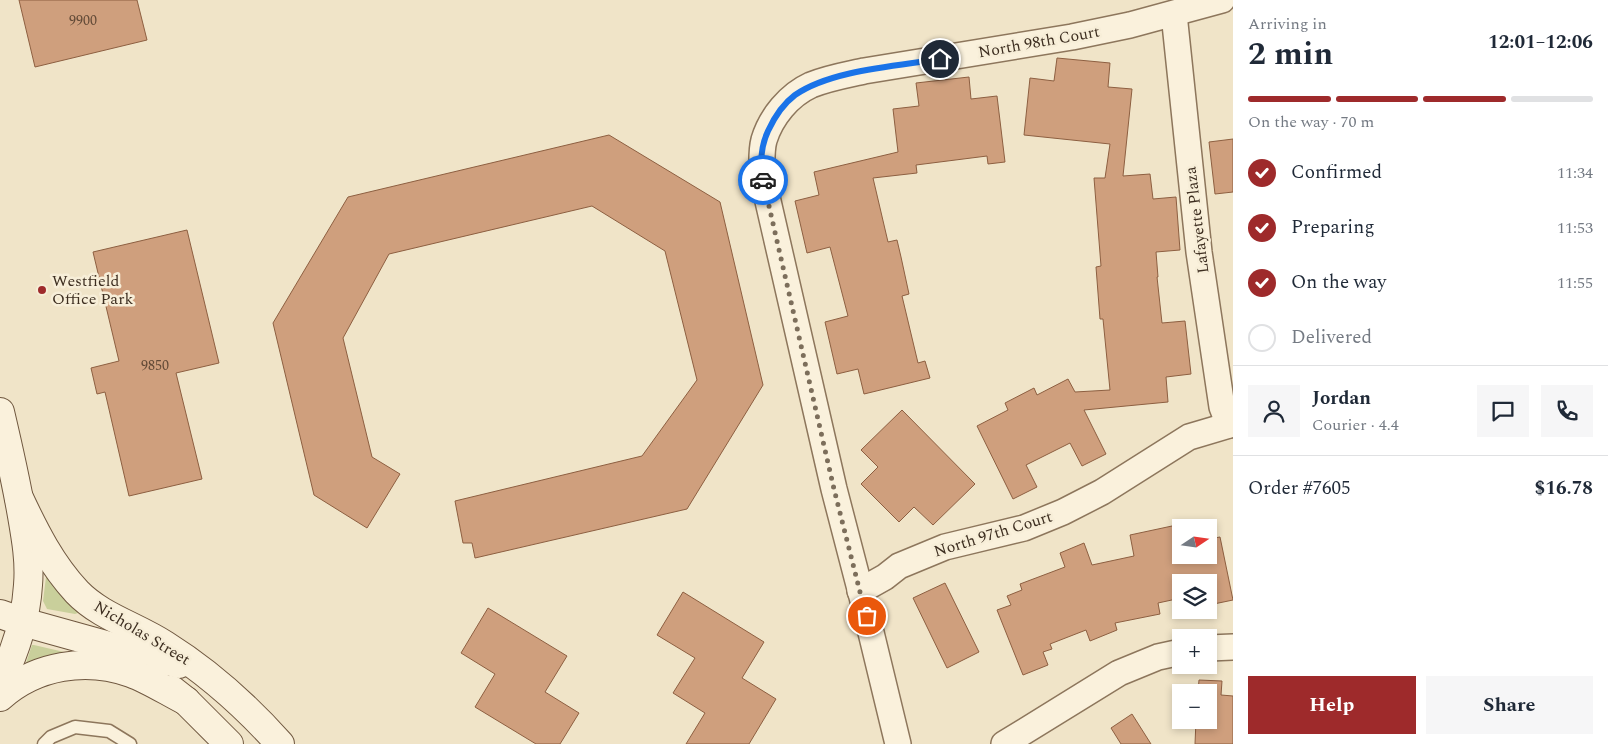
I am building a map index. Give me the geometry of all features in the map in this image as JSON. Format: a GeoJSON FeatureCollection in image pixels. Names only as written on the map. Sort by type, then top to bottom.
{"type":"FeatureCollection","features":[{"type":"Feature","properties":{"kind":"street","name":"North 98th Court"},"geometry":{"type":"LineString","coordinates":[[898,744],[832,480],[762,175],[762,155],[765,139],[777,114],[793,96],[809,86],[831,78],[1072,37],[1130,25],[1222,0]]}},
{"type":"Feature","properties":{"kind":"street","name":"Lafayette Plaza"},"geometry":{"type":"LineString","coordinates":[[1174,14],[1199,252],[1222,407],[1231,425]]}},
{"type":"Feature","properties":{"kind":"street","name":"Nicholas Street"},"geometry":{"type":"LineString","coordinates":[[0,412],[27,544],[28,591],[12,618],[199,669]]}},
{"type":"Feature","properties":{"kind":"street","name":"North 97th Court"},"geometry":{"type":"LineString","coordinates":[[860,592],[899,566],[927,555],[945,548],[1024,528],[1064,512],[1102,492],[1189,437],[1231,425]]}},
{"type":"Feature","properties":{"kind":"street","name":"Nicholas Street"},"geometry":{"type":"LineString","coordinates":[[19,498],[41,543],[54,564],[78,593],[101,611],[164,644],[199,669],[244,706],[280,744]]}},
{"type":"Feature","properties":{"kind":"street"},"geometry":{"type":"LineString","coordinates":[[0,683],[16,648],[12,618]]}},
{"type":"Feature","properties":{"kind":"street"},"geometry":{"type":"LineString","coordinates":[[1217,648],[1233,647]]}},
{"type":"Feature","properties":{"kind":"street","name":"Nicholas Street"},"geometry":{"type":"LineString","coordinates":[[120,649],[186,701],[229,744]]}},
{"type":"Feature","properties":{"kind":"street"},"geometry":{"type":"LineString","coordinates":[[1004,744],[1119,673],[1158,657],[1172,654]]}},
{"type":"Feature","properties":{"kind":"street","name":"Nicholas Street"},"geometry":{"type":"LineString","coordinates":[[0,697],[12,686],[47,670],[71,665],[91,664],[133,674],[186,701]]}},
{"type":"Feature","properties":{"kind":"lane"},"geometry":{"type":"LineString","coordinates":[[44,744],[51,737],[75,726],[109,731],[130,744]]}},
{"type":"Feature","properties":{"kind":"green space"},"geometry":{"type":"Polygon","coordinates":[[[46,577],[52,577],[81,612],[75,614],[47,609],[43,601],[46,577]]]}},
{"type":"Feature","properties":{"kind":"green space"},"geometry":{"type":"Polygon","coordinates":[[[32,645],[34,645],[77,655],[24,669],[32,645]]]}},
{"type":"Feature","properties":{"kind":"building"},"geometry":{"type":"Polygon","coordinates":[[[19,0],[137,0],[147,40],[35,67],[19,0]]]}},
{"type":"Feature","properties":{"kind":"building"},"geometry":{"type":"Polygon","coordinates":[[[1057,58],[1110,63],[1108,87],[1132,89],[1123,176],[1150,174],[1153,199],[1176,197],[1180,250],[1156,252],[1157,277],[1162,323],[1185,321],[1191,374],[1166,377],[1168,402],[1084,410],[1106,454],[1082,466],[1070,443],[1026,465],[1037,487],[1013,499],[977,426],[1008,410],[1005,403],[1034,388],[1037,395],[1068,379],[1075,392],[1110,390],[1103,319],[1100,319],[1096,267],[1101,266],[1094,178],[1105,178],[1110,144],[1024,135],[1030,78],[1054,81],[1057,58]]]}},
{"type":"Feature","properties":{"kind":"building"},"geometry":{"type":"Polygon","coordinates":[[[969,77],[971,99],[997,96],[1005,162],[988,164],[987,156],[916,165],[917,173],[873,178],[888,242],[897,240],[909,294],[902,296],[918,363],[925,361],[930,378],[864,394],[858,369],[837,374],[825,322],[848,316],[830,247],[807,253],[795,201],[819,195],[814,172],[898,152],[893,109],[919,106],[916,83],[969,77]]]}},
{"type":"Feature","properties":{"kind":"building"},"geometry":{"type":"Polygon","coordinates":[[[609,135],[720,202],[763,385],[687,509],[475,558],[472,543],[463,543],[455,501],[642,456],[697,380],[665,251],[592,206],[389,254],[343,338],[372,457],[400,474],[367,528],[314,495],[273,323],[348,197],[609,135]]]}},
{"type":"Feature","properties":{"kind":"building"},"geometry":{"type":"Polygon","coordinates":[[[1233,139],[1233,192],[1215,194],[1209,142],[1233,139]]]}},
{"type":"Feature","properties":{"kind":"building"},"geometry":{"type":"Polygon","coordinates":[[[187,230],[219,363],[176,373],[202,479],[129,496],[105,392],[97,394],[91,368],[119,361],[93,252],[187,230]]]}},
{"type":"Feature","properties":{"kind":"building"},"geometry":{"type":"Polygon","coordinates":[[[902,410],[975,484],[933,525],[914,507],[899,522],[861,484],[878,467],[861,450],[902,410]]]}},
{"type":"Feature","properties":{"kind":"building"},"geometry":{"type":"Polygon","coordinates":[[[1172,526],[1172,564],[1218,564],[1218,537],[1220,537],[1233,600],[1217,603],[1217,574],[1172,574],[1172,600],[1158,603],[1160,614],[1115,623],[1117,630],[1090,641],[1086,630],[1050,644],[1052,649],[1043,652],[1048,665],[1023,675],[997,610],[1011,605],[1007,596],[1022,590],[1020,584],[1065,567],[1060,553],[1084,543],[1092,565],[1134,556],[1130,535],[1172,526]]]}},
{"type":"Feature","properties":{"kind":"building"},"geometry":{"type":"Polygon","coordinates":[[[945,583],[979,652],[947,668],[913,598],[945,583]]]}},
{"type":"Feature","properties":{"kind":"building"},"geometry":{"type":"Polygon","coordinates":[[[683,592],[764,642],[742,678],[776,699],[749,744],[686,744],[705,713],[673,693],[695,658],[657,635],[683,592]]]}},
{"type":"Feature","properties":{"kind":"building"},"geometry":{"type":"Polygon","coordinates":[[[488,608],[567,656],[545,692],[579,713],[560,744],[536,744],[475,707],[495,674],[461,653],[488,608]]]}},
{"type":"Feature","properties":{"kind":"building"},"geometry":{"type":"Polygon","coordinates":[[[1199,680],[1222,681],[1221,695],[1233,696],[1233,744],[1195,744],[1196,729],[1217,729],[1217,684],[1199,684],[1199,680]]]}},
{"type":"Feature","properties":{"kind":"building"},"geometry":{"type":"Polygon","coordinates":[[[1132,714],[1151,744],[1121,744],[1111,728],[1132,714]]]}},
{"type":"Feature","properties":{"kind":"way so far"},"geometry":{"type":"LineString","coordinates":[[763,180],[834,489],[867,616]]}},
{"type":"Feature","properties":{"kind":"place","name":"Westfield Office Park"},"geometry":{"type":"Point","coordinates":[42,290]}},
{"type":"Feature","properties":{"kind":"route"},"geometry":{"type":"LineString","coordinates":[[763,180],[762,155],[765,139],[773,120],[793,96],[809,86],[831,78],[940,59]]}}]}
